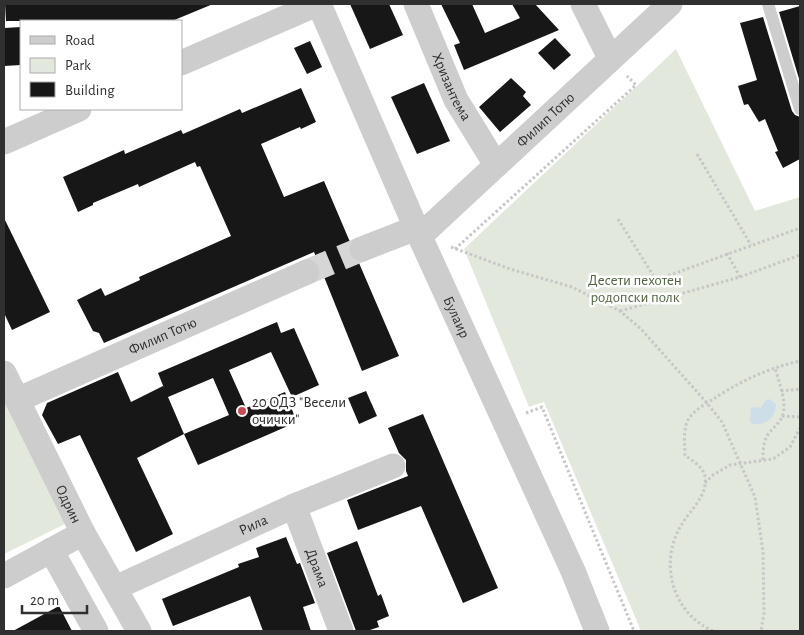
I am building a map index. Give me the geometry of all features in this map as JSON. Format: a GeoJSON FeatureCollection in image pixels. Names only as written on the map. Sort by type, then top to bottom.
{"type":"FeatureCollection","features":[{"type":"Feature","properties":{"kind":"street"},"geometry":{"type":"LineString","coordinates":[[182,64],[318,4]]}},
{"type":"Feature","properties":{"kind":"street","name":"Булаир"},"geometry":{"type":"LineString","coordinates":[[318,4],[418,232],[573,571],[597,631]]}},
{"type":"Feature","properties":{"kind":"street","name":"Хризантема"},"geometry":{"type":"LineString","coordinates":[[416,4],[456,100],[496,165]]}},
{"type":"Feature","properties":{"kind":"street"},"geometry":{"type":"LineString","coordinates":[[583,4],[610,58]]}},
{"type":"Feature","properties":{"kind":"street","name":"Филип Тотю"},"geometry":{"type":"LineString","coordinates":[[418,232],[496,165],[670,4]]}},
{"type":"Feature","properties":{"kind":"street"},"geometry":{"type":"LineString","coordinates":[[4,142],[77,110]]}},
{"type":"Feature","properties":{"kind":"street"},"geometry":{"type":"LineString","coordinates":[[362,249],[418,232]]}},
{"type":"Feature","properties":{"kind":"street","name":"Филип Тотю"},"geometry":{"type":"LineString","coordinates":[[17,400],[307,272]]}},
{"type":"Feature","properties":{"kind":"street","name":"Одрин"},"geometry":{"type":"LineString","coordinates":[[4,373],[83,533],[139,631]]}},
{"type":"Feature","properties":{"kind":"street","name":"Рила"},"geometry":{"type":"LineString","coordinates":[[115,588],[294,506],[393,466]]}},
{"type":"Feature","properties":{"kind":"street","name":"Драма"},"geometry":{"type":"LineString","coordinates":[[294,506],[341,631]]}},
{"type":"Feature","properties":{"kind":"street"},"geometry":{"type":"LineString","coordinates":[[4,576],[83,533]]}},
{"type":"Feature","properties":{"kind":"street"},"geometry":{"type":"LineString","coordinates":[[51,550],[96,631]]}},
{"type":"Feature","properties":{"kind":"lane"},"geometry":{"type":"LineString","coordinates":[[768,4],[800,109]]}},
{"type":"Feature","properties":{"kind":"path"},"geometry":{"type":"LineString","coordinates":[[455,249],[636,85],[610,58]]}},
{"type":"Feature","properties":{"kind":"path"},"geometry":{"type":"LineString","coordinates":[[697,154],[751,245]]}},
{"type":"Feature","properties":{"kind":"path"},"geometry":{"type":"LineString","coordinates":[[618,218],[656,280],[800,228]]}},
{"type":"Feature","properties":{"kind":"path"},"geometry":{"type":"LineString","coordinates":[[418,232],[455,249],[510,269],[572,287],[620,311],[640,329],[707,403],[722,422],[755,497],[763,552],[764,613],[761,631]]}},
{"type":"Feature","properties":{"kind":"path"},"geometry":{"type":"LineString","coordinates":[[728,253],[740,278]]}},
{"type":"Feature","properties":{"kind":"path"},"geometry":{"type":"LineString","coordinates":[[620,311],[740,278],[800,256]]}},
{"type":"Feature","properties":{"kind":"path"},"geometry":{"type":"LineString","coordinates":[[713,631],[689,615],[674,593],[670,573],[672,549],[681,525],[693,510],[703,492],[706,477],[700,467],[685,455],[685,429],[689,418],[707,403],[742,381],[775,367],[800,361]]}},
{"type":"Feature","properties":{"kind":"path"},"geometry":{"type":"LineString","coordinates":[[763,460],[764,446],[768,435],[779,423],[783,412],[781,391],[775,367]]}},
{"type":"Feature","properties":{"kind":"path"},"geometry":{"type":"LineString","coordinates":[[781,391],[800,389]]}},
{"type":"Feature","properties":{"kind":"path"},"geometry":{"type":"LineString","coordinates":[[505,421],[542,407],[634,631]]}},
{"type":"Feature","properties":{"kind":"path"},"geometry":{"type":"LineString","coordinates":[[782,416],[800,417]]}},
{"type":"Feature","properties":{"kind":"path"},"geometry":{"type":"LineString","coordinates":[[704,484],[713,475],[730,464],[773,459],[790,447],[800,428]]}},
{"type":"Feature","properties":{"kind":"green space","name":"Десети пехотен родопски полк"},"geometry":{"type":"Polygon","coordinates":[[[676,49],[755,211],[800,197],[800,631],[641,631],[544,402],[529,407],[464,249],[676,49]]]}},
{"type":"Feature","properties":{"kind":"green space"},"geometry":{"type":"Polygon","coordinates":[[[4,401],[69,522],[4,554],[4,401]]]}},
{"type":"Feature","properties":{"kind":"shaded area"},"geometry":{"type":"Polygon","coordinates":[[[768,399],[776,404],[772,417],[761,424],[752,424],[749,419],[750,409],[753,407],[761,408],[768,399]]]}},
{"type":"Feature","properties":{"kind":"building"},"geometry":{"type":"Polygon","coordinates":[[[5,4],[213,4],[174,20],[6,21],[5,4]]]}},
{"type":"Feature","properties":{"kind":"building"},"geometry":{"type":"Polygon","coordinates":[[[350,4],[389,4],[403,35],[370,49],[350,4]]]}},
{"type":"Feature","properties":{"kind":"building"},"geometry":{"type":"Polygon","coordinates":[[[441,4],[472,4],[485,33],[520,18],[512,4],[535,4],[559,30],[464,70],[454,45],[460,43],[441,4]]]}},
{"type":"Feature","properties":{"kind":"building"},"geometry":{"type":"Polygon","coordinates":[[[800,6],[800,82],[779,12],[800,6]]]}},
{"type":"Feature","properties":{"kind":"building"},"geometry":{"type":"Polygon","coordinates":[[[763,17],[792,111],[800,117],[800,159],[783,168],[775,152],[778,151],[765,119],[759,122],[748,104],[744,105],[738,86],[757,80],[740,23],[763,17]]]}},
{"type":"Feature","properties":{"kind":"building"},"geometry":{"type":"Polygon","coordinates":[[[20,27],[20,65],[4,66],[4,28],[20,27]]]}},
{"type":"Feature","properties":{"kind":"building"},"geometry":{"type":"Polygon","coordinates":[[[555,38],[571,55],[554,70],[538,53],[555,38]]]}},
{"type":"Feature","properties":{"kind":"building"},"geometry":{"type":"Polygon","coordinates":[[[310,41],[322,67],[307,74],[294,48],[310,41]]]}},
{"type":"Feature","properties":{"kind":"building"},"geometry":{"type":"Polygon","coordinates":[[[511,78],[526,92],[523,96],[531,105],[500,132],[479,107],[511,78]]]}},
{"type":"Feature","properties":{"kind":"building"},"geometry":{"type":"Polygon","coordinates":[[[424,83],[450,141],[417,154],[391,97],[424,83]]]}},
{"type":"Feature","properties":{"kind":"building"},"geometry":{"type":"Polygon","coordinates":[[[301,88],[316,122],[261,144],[284,197],[324,181],[350,242],[348,247],[349,255],[359,263],[399,356],[362,371],[314,252],[104,343],[99,333],[93,331],[77,300],[101,288],[105,296],[140,280],[139,277],[231,236],[200,166],[197,167],[195,162],[139,187],[138,184],[93,203],[93,205],[78,212],[63,177],[124,150],[125,154],[181,130],[183,134],[240,109],[242,113],[301,88]]]}},
{"type":"Feature","properties":{"kind":"building"},"geometry":{"type":"Polygon","coordinates":[[[4,218],[50,312],[12,330],[4,313],[4,218]]]}},
{"type":"Feature","properties":{"kind":"building"},"geometry":{"type":"Polygon","coordinates":[[[277,322],[281,333],[294,328],[319,385],[292,397],[271,352],[229,370],[246,408],[285,392],[297,422],[198,465],[184,434],[137,458],[173,534],[136,552],[80,435],[58,444],[42,415],[47,403],[118,372],[131,402],[163,386],[164,388],[158,373],[277,322]],[[213,378],[168,397],[184,434],[229,415],[213,378]]]}},
{"type":"Feature","properties":{"kind":"building"},"geometry":{"type":"Polygon","coordinates":[[[366,391],[377,416],[359,424],[348,398],[366,391]]]}},
{"type":"Feature","properties":{"kind":"building"},"geometry":{"type":"Polygon","coordinates":[[[423,414],[498,588],[463,603],[421,506],[358,530],[347,500],[408,476],[406,460],[399,453],[388,428],[423,414]]]}},
{"type":"Feature","properties":{"kind":"building"},"geometry":{"type":"Polygon","coordinates":[[[286,537],[297,564],[300,563],[315,603],[303,607],[311,631],[263,631],[250,596],[173,626],[162,599],[239,567],[238,564],[259,557],[256,548],[286,537]]]}},
{"type":"Feature","properties":{"kind":"building"},"geometry":{"type":"Polygon","coordinates":[[[357,541],[378,596],[381,594],[389,616],[377,621],[379,627],[367,631],[356,631],[327,553],[357,541]]]}},
{"type":"Feature","properties":{"kind":"building"},"geometry":{"type":"Polygon","coordinates":[[[59,606],[72,631],[13,631],[59,606]]]}},
{"type":"Feature","properties":{"kind":"tunnel"},"geometry":{"type":"LineString","coordinates":[[307,272],[362,249]]}},
{"type":"Feature","properties":{"kind":"place","name":"20 ОДЗ \"Весели очички\""},"geometry":{"type":"Point","coordinates":[242,411]}}]}
